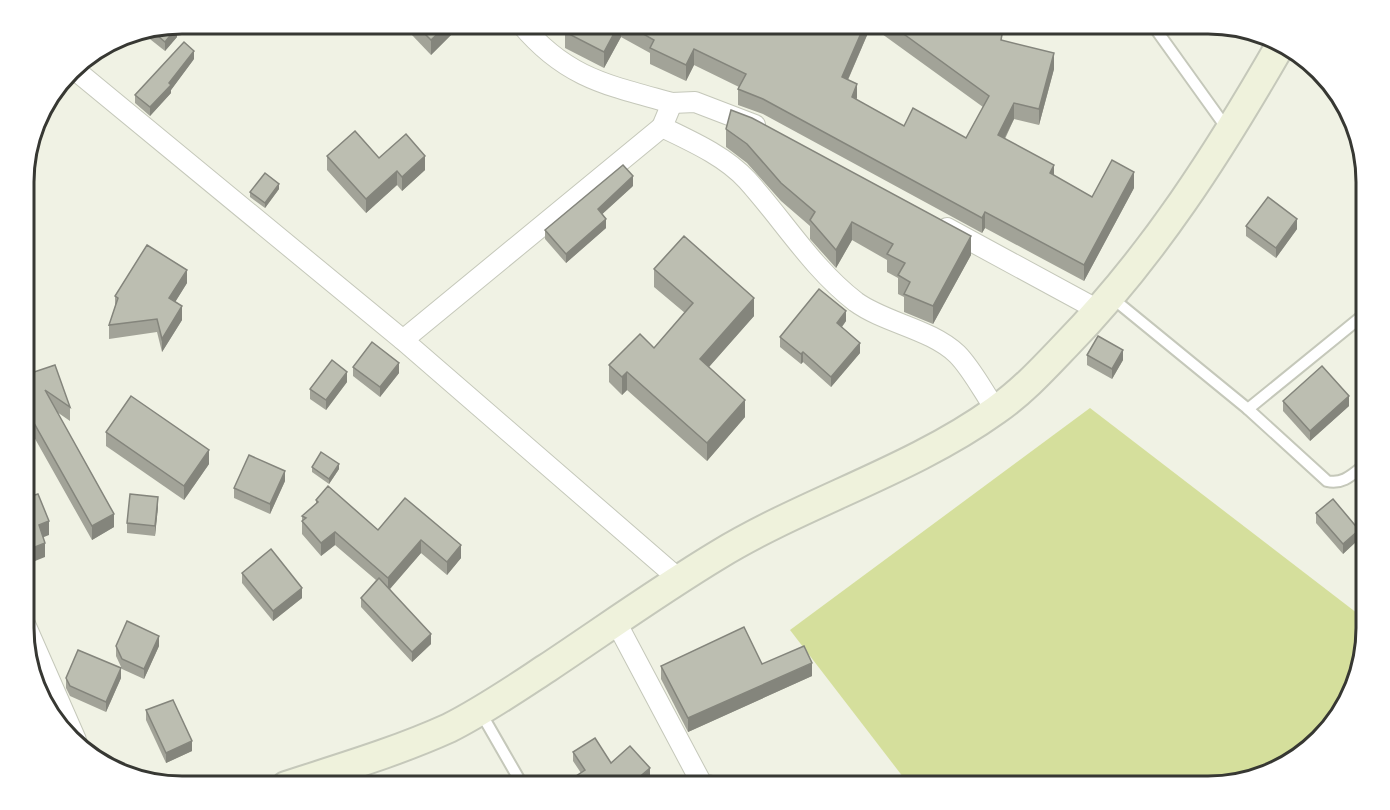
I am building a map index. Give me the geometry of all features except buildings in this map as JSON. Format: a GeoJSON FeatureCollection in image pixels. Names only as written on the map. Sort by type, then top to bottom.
{"type":"FeatureCollection","features":[{"type":"Feature","properties":{"kind":"street"},"geometry":{"type":"LineString","coordinates":[[529,34],[539,46],[563,65],[608,85],[672,103],[695,102],[776,135]]}},
{"type":"Feature","properties":{"kind":"street"},"geometry":{"type":"LineString","coordinates":[[318,776],[392,752],[480,710],[758,533],[939,445],[996,410],[1029,383],[1106,304],[1140,263],[1230,132],[1276,52]]}},
{"type":"Feature","properties":{"kind":"street"},"geometry":{"type":"LineString","coordinates":[[81,75],[403,340],[681,580]]}},
{"type":"Feature","properties":{"kind":"street"},"geometry":{"type":"LineString","coordinates":[[403,340],[662,127],[672,103]]}},
{"type":"Feature","properties":{"kind":"street"},"geometry":{"type":"LineString","coordinates":[[662,127],[705,148],[746,178],[806,255],[856,302],[882,317],[914,329],[956,354],[996,410]]}},
{"type":"Feature","properties":{"kind":"street"},"geometry":{"type":"LineString","coordinates":[[925,216],[1106,304]]}},
{"type":"Feature","properties":{"kind":"street"},"geometry":{"type":"LineString","coordinates":[[616,622],[699,776]]}},
{"type":"Feature","properties":{"kind":"street"},"geometry":{"type":"LineString","coordinates":[[37,651],[67,721]]}},
{"type":"Feature","properties":{"kind":"lane"},"geometry":{"type":"LineString","coordinates":[[1159,34],[1230,132]]}},
{"type":"Feature","properties":{"kind":"lane"},"geometry":{"type":"LineString","coordinates":[[1106,304],[1248,408],[1327,481],[1336,483],[1343,481],[1355,472]]}},
{"type":"Feature","properties":{"kind":"lane"},"geometry":{"type":"LineString","coordinates":[[1248,408],[1355,322]]}},
{"type":"Feature","properties":{"kind":"lane"},"geometry":{"type":"LineString","coordinates":[[480,710],[516,776]]}},
{"type":"Feature","properties":{"kind":"green space"},"geometry":{"type":"Polygon","coordinates":[[[1090,408],[1355,612],[1355,637],[1350,666],[1336,701],[1325,718],[1298,745],[1281,756],[1255,768],[1217,775],[902,775],[790,630],[1090,408]]]}}]}
